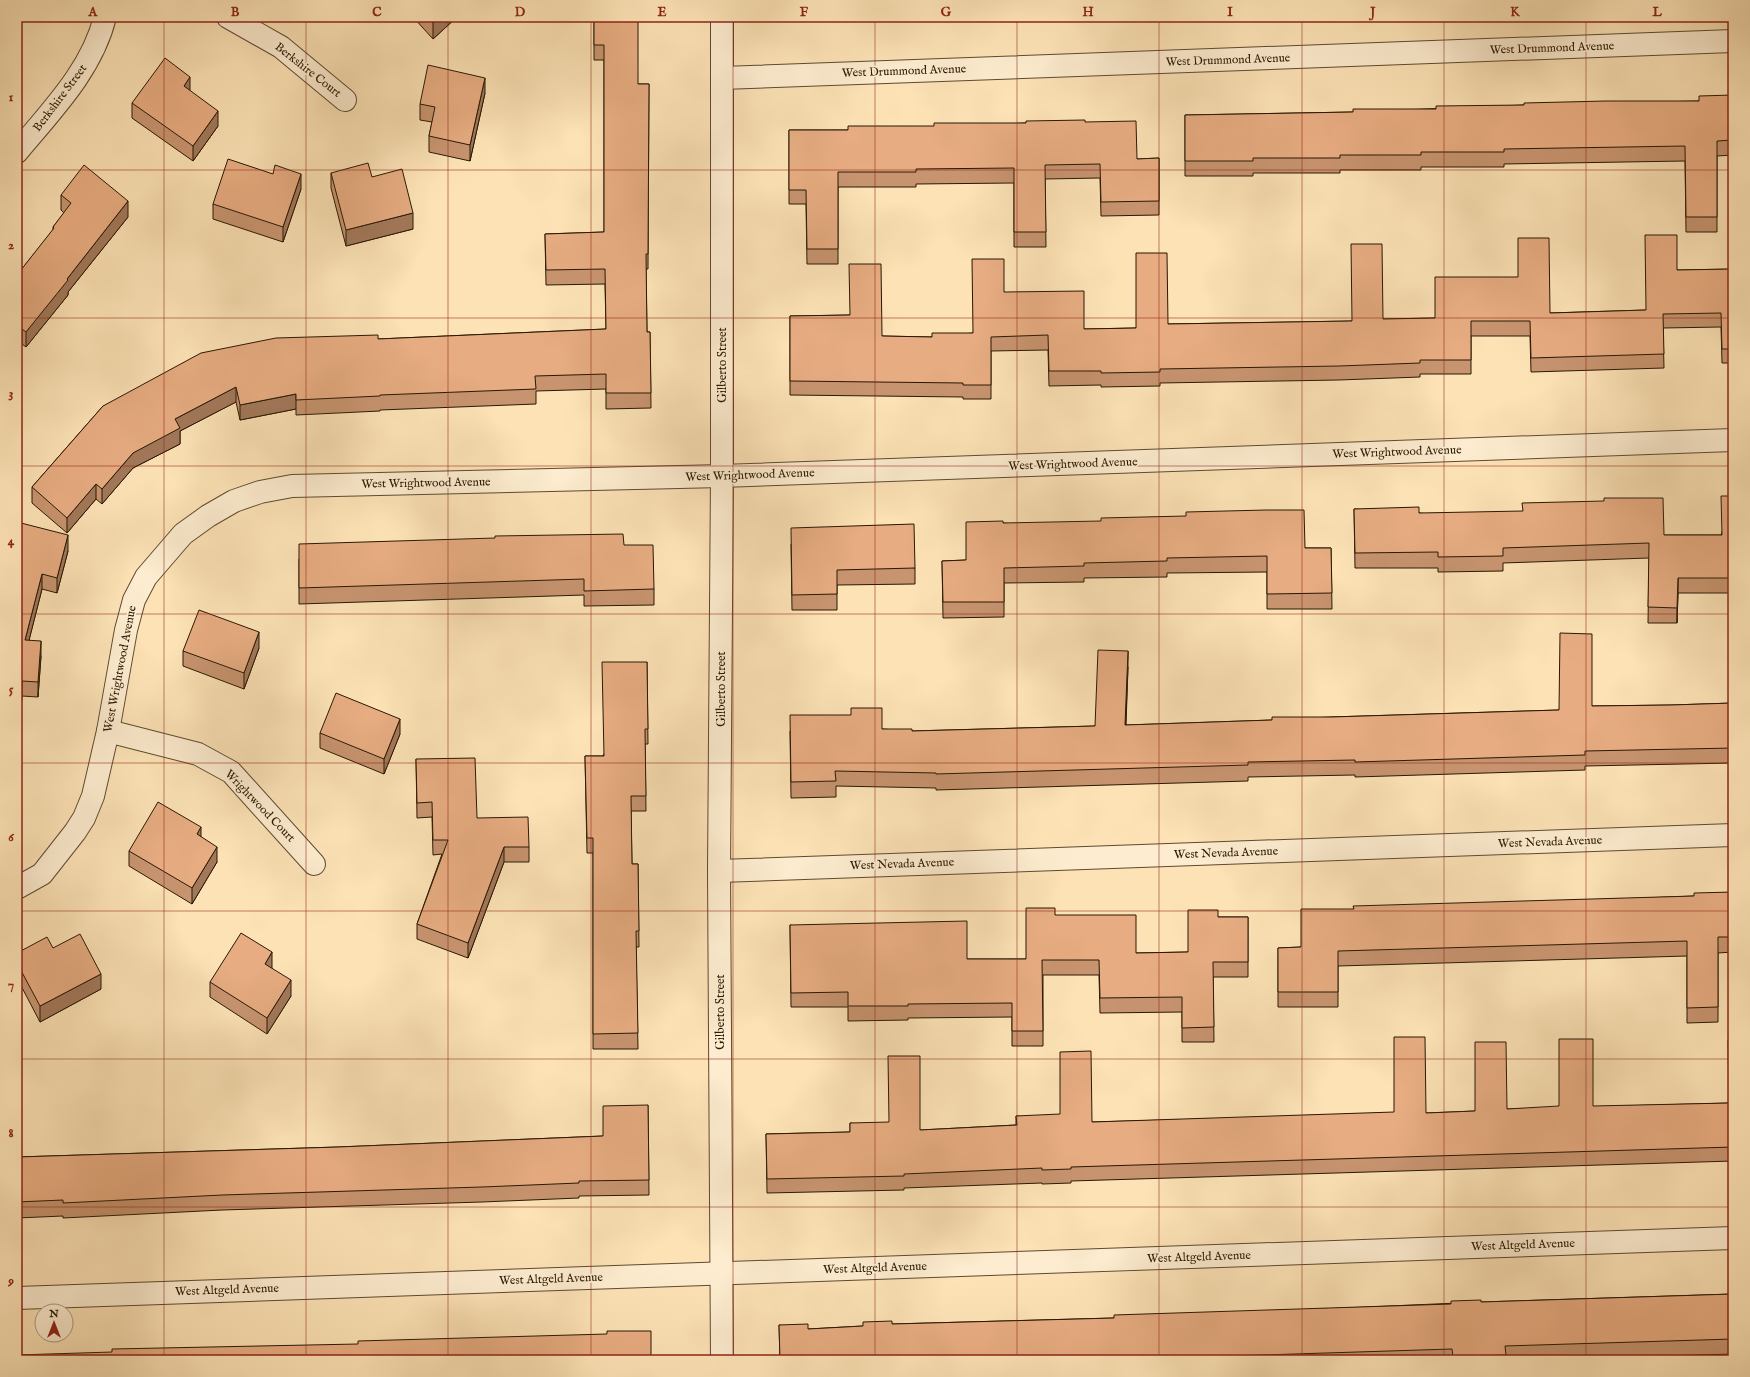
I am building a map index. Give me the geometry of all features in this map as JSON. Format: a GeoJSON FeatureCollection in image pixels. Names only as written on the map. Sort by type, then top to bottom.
{"type":"FeatureCollection","features":[{"type":"Feature","properties":{"kind":"street","name":"Berkshire Street"},"geometry":{"type":"LineString","coordinates":[[17,152],[61,100],[86,64],[101,32],[105,17]]}},
{"type":"Feature","properties":{"kind":"street","name":"Berkshire Court"},"geometry":{"type":"LineString","coordinates":[[228,17],[281,47],[345,100]]}},
{"type":"Feature","properties":{"kind":"street","name":"Gilberto Street"},"geometry":{"type":"LineString","coordinates":[[722,17],[722,476],[719,871],[722,1360]]}},
{"type":"Feature","properties":{"kind":"street","name":"West Drummond Avenue"},"geometry":{"type":"LineString","coordinates":[[722,78],[1733,41]]}},
{"type":"Feature","properties":{"kind":"street","name":"West Wrightwood Avenue"},"geometry":{"type":"LineString","coordinates":[[17,888],[42,874],[84,818],[93,796],[108,731],[126,630],[137,594],[146,577],[183,534],[208,516],[234,501],[260,492],[292,486],[722,476],[1733,440]]}},
{"type":"Feature","properties":{"kind":"street","name":"Wrightwood Court"},"geometry":{"type":"LineString","coordinates":[[108,731],[198,754],[231,772],[314,864]]}},
{"type":"Feature","properties":{"kind":"street","name":"West Nevada Avenue"},"geometry":{"type":"LineString","coordinates":[[719,871],[1733,835]]}},
{"type":"Feature","properties":{"kind":"street","name":"West Altgeld Avenue"},"geometry":{"type":"LineString","coordinates":[[17,1298],[1733,1238]]}},
{"type":"Feature","properties":{"kind":"building"},"geometry":{"type":"Polygon","coordinates":[[[427,17],[440,17],[433,23],[427,17]]]}},
{"type":"Feature","properties":{"kind":"building"},"geometry":{"type":"Polygon","coordinates":[[[594,17],[638,17],[638,84],[649,84],[648,254],[646,254],[647,332],[650,332],[651,393],[606,393],[606,374],[535,376],[536,389],[296,400],[296,394],[240,405],[236,387],[175,419],[180,428],[133,453],[102,489],[96,484],[67,518],[32,487],[103,406],[201,353],[276,338],[378,335],[378,339],[606,329],[605,269],[546,270],[545,234],[604,232],[604,45],[594,45],[594,17]]]}},
{"type":"Feature","properties":{"kind":"building"},"geometry":{"type":"Polygon","coordinates":[[[165,58],[190,77],[184,86],[218,111],[193,146],[132,103],[165,58]]]}},
{"type":"Feature","properties":{"kind":"building"},"geometry":{"type":"Polygon","coordinates":[[[428,65],[485,78],[470,145],[429,136],[435,107],[420,104],[428,65]]]}},
{"type":"Feature","properties":{"kind":"building"},"geometry":{"type":"Polygon","coordinates":[[[1733,95],[1733,140],[1717,141],[1717,217],[1686,217],[1685,146],[1504,149],[1504,152],[1421,152],[1421,155],[1340,155],[1340,158],[1253,158],[1253,161],[1185,161],[1185,115],[1353,112],[1353,109],[1436,109],[1436,106],[1524,105],[1524,103],[1699,101],[1699,96],[1733,95]]]}},
{"type":"Feature","properties":{"kind":"building"},"geometry":{"type":"Polygon","coordinates":[[[1085,120],[1085,122],[1136,121],[1137,159],[1159,158],[1159,201],[1101,202],[1100,164],[1045,165],[1046,232],[1014,232],[1014,168],[916,169],[916,172],[838,172],[838,249],[807,249],[806,190],[789,190],[789,130],[848,130],[848,126],[934,126],[934,123],[1026,123],[1026,121],[1085,120]]]}},
{"type":"Feature","properties":{"kind":"building"},"geometry":{"type":"Polygon","coordinates":[[[228,159],[273,174],[275,165],[301,174],[283,227],[213,204],[228,159]]]}},
{"type":"Feature","properties":{"kind":"building"},"geometry":{"type":"Polygon","coordinates":[[[368,163],[372,177],[402,169],[413,213],[346,230],[331,173],[368,163]]]}},
{"type":"Feature","properties":{"kind":"building"},"geometry":{"type":"Polygon","coordinates":[[[84,165],[128,201],[26,332],[22,329],[17,335],[17,275],[54,228],[53,227],[71,203],[61,195],[84,165]]]}},
{"type":"Feature","properties":{"kind":"building"},"geometry":{"type":"Polygon","coordinates":[[[1645,235],[1677,235],[1677,270],[1733,269],[1733,349],[1722,349],[1721,313],[1663,314],[1664,354],[1531,358],[1530,321],[1471,321],[1471,360],[1420,360],[1420,363],[1339,366],[1160,369],[1160,372],[1101,373],[1101,371],[1049,371],[1048,335],[991,337],[991,385],[963,385],[963,383],[790,381],[790,316],[850,315],[849,264],[881,264],[882,336],[932,337],[932,333],[973,333],[972,259],[1004,259],[1004,292],[1084,291],[1084,329],[1136,328],[1136,253],[1167,253],[1168,324],[1352,321],[1351,244],[1382,244],[1383,319],[1435,318],[1435,277],[1518,277],[1518,238],[1549,238],[1550,313],[1646,310],[1645,235]]]}},
{"type":"Feature","properties":{"kind":"building"},"geometry":{"type":"Polygon","coordinates":[[[1721,496],[1733,496],[1733,578],[1678,578],[1677,608],[1648,607],[1649,543],[1503,548],[1503,556],[1438,557],[1438,552],[1355,553],[1354,509],[1419,507],[1419,513],[1523,511],[1522,503],[1604,501],[1604,498],[1663,498],[1664,535],[1722,535],[1721,496]]]}},
{"type":"Feature","properties":{"kind":"building"},"geometry":{"type":"Polygon","coordinates":[[[1304,510],[1305,548],[1331,548],[1332,593],[1267,594],[1267,556],[1167,558],[1167,561],[1084,563],[1084,566],[1004,568],[1004,602],[943,602],[942,561],[966,560],[966,522],[1003,521],[1003,523],[1101,521],[1101,518],[1186,516],[1186,512],[1304,510]]]}},
{"type":"Feature","properties":{"kind":"building"},"geometry":{"type":"Polygon","coordinates":[[[17,522],[68,535],[57,578],[42,574],[25,640],[41,641],[38,682],[22,681],[20,706],[17,706],[17,522]]]}},
{"type":"Feature","properties":{"kind":"building"},"geometry":{"type":"Polygon","coordinates":[[[914,524],[915,568],[837,570],[837,594],[792,595],[791,528],[914,524]]]}},
{"type":"Feature","properties":{"kind":"building"},"geometry":{"type":"Polygon","coordinates":[[[623,534],[624,545],[653,545],[654,589],[584,591],[584,579],[299,588],[299,544],[495,538],[495,536],[623,534]]]}},
{"type":"Feature","properties":{"kind":"building"},"geometry":{"type":"Polygon","coordinates":[[[199,610],[259,632],[244,673],[183,651],[199,610]]]}},
{"type":"Feature","properties":{"kind":"building"},"geometry":{"type":"Polygon","coordinates":[[[1560,633],[1592,634],[1592,706],[1733,703],[1733,748],[1585,751],[1585,755],[1355,762],[1355,760],[1248,762],[1248,765],[936,774],[835,771],[836,781],[791,782],[790,715],[851,715],[851,708],[882,708],[882,729],[912,729],[912,731],[1095,726],[1098,650],[1128,651],[1125,725],[1272,720],[1272,717],[1331,717],[1559,710],[1560,633]]]}},
{"type":"Feature","properties":{"kind":"building"},"geometry":{"type":"Polygon","coordinates":[[[602,662],[647,662],[648,729],[645,729],[646,796],[631,796],[632,864],[638,864],[639,931],[636,931],[638,1033],[593,1034],[593,838],[587,838],[585,756],[604,756],[602,662]]]}},
{"type":"Feature","properties":{"kind":"building"},"geometry":{"type":"Polygon","coordinates":[[[336,693],[400,719],[384,759],[320,733],[336,693]]]}},
{"type":"Feature","properties":{"kind":"building"},"geometry":{"type":"Polygon","coordinates":[[[475,758],[477,818],[528,817],[529,847],[504,847],[468,943],[417,924],[448,840],[433,840],[432,802],[417,803],[416,759],[475,758]]]}},
{"type":"Feature","properties":{"kind":"building"},"geometry":{"type":"Polygon","coordinates":[[[158,802],[201,827],[197,834],[217,847],[192,888],[129,851],[158,802]]]}},
{"type":"Feature","properties":{"kind":"building"},"geometry":{"type":"Polygon","coordinates":[[[1733,892],[1733,937],[1718,937],[1718,1007],[1687,1008],[1687,941],[1338,951],[1338,992],[1278,992],[1278,948],[1301,947],[1301,909],[1354,909],[1353,906],[1694,896],[1694,893],[1733,892]]]}},
{"type":"Feature","properties":{"kind":"building"},"geometry":{"type":"Polygon","coordinates":[[[1026,908],[1055,908],[1055,915],[1136,915],[1136,953],[1188,952],[1188,910],[1218,910],[1218,917],[1248,917],[1248,962],[1213,962],[1214,1027],[1182,1028],[1182,997],[1100,998],[1099,960],[1042,960],[1043,1031],[1012,1031],[1012,1003],[848,1006],[848,992],[791,993],[790,925],[967,921],[967,959],[1026,959],[1026,908]]]}},
{"type":"Feature","properties":{"kind":"building"},"geometry":{"type":"Polygon","coordinates":[[[241,933],[272,952],[265,964],[291,980],[267,1018],[210,982],[241,933]]]}},
{"type":"Feature","properties":{"kind":"building"},"geometry":{"type":"Polygon","coordinates":[[[80,934],[101,974],[40,1006],[17,963],[17,953],[47,937],[53,948],[80,934]]]}},
{"type":"Feature","properties":{"kind":"building"},"geometry":{"type":"Polygon","coordinates":[[[1394,1037],[1425,1037],[1426,1113],[1475,1111],[1475,1042],[1506,1042],[1507,1109],[1559,1106],[1559,1039],[1593,1039],[1593,1106],[1729,1103],[1728,1040],[1733,1040],[1733,1147],[1071,1167],[1071,1169],[1042,1170],[1042,1168],[904,1174],[904,1176],[767,1179],[766,1134],[850,1132],[850,1123],[889,1122],[888,1056],[920,1056],[920,1130],[1017,1125],[1016,1116],[1060,1114],[1060,1052],[1091,1051],[1092,1122],[1394,1112],[1394,1037]]]}},
{"type":"Feature","properties":{"kind":"building"},"geometry":{"type":"Polygon","coordinates":[[[648,1105],[649,1180],[579,1181],[579,1183],[482,1187],[222,1195],[63,1203],[63,1200],[17,1202],[17,1157],[338,1147],[603,1136],[603,1106],[648,1105]]]}},
{"type":"Feature","properties":{"kind":"building"},"geometry":{"type":"Polygon","coordinates":[[[1733,1294],[1733,1339],[1505,1346],[1506,1355],[1453,1357],[1452,1349],[1168,1358],[1168,1360],[780,1360],[779,1325],[808,1324],[808,1329],[863,1326],[863,1322],[892,1321],[892,1324],[1114,1318],[1114,1315],[1451,1304],[1451,1301],[1481,1300],[1481,1302],[1733,1294]]]}},
{"type":"Feature","properties":{"kind":"building"},"geometry":{"type":"Polygon","coordinates":[[[607,1331],[651,1331],[651,1360],[17,1360],[17,1355],[112,1352],[112,1349],[358,1344],[358,1341],[607,1334],[607,1331]]]}}]}
